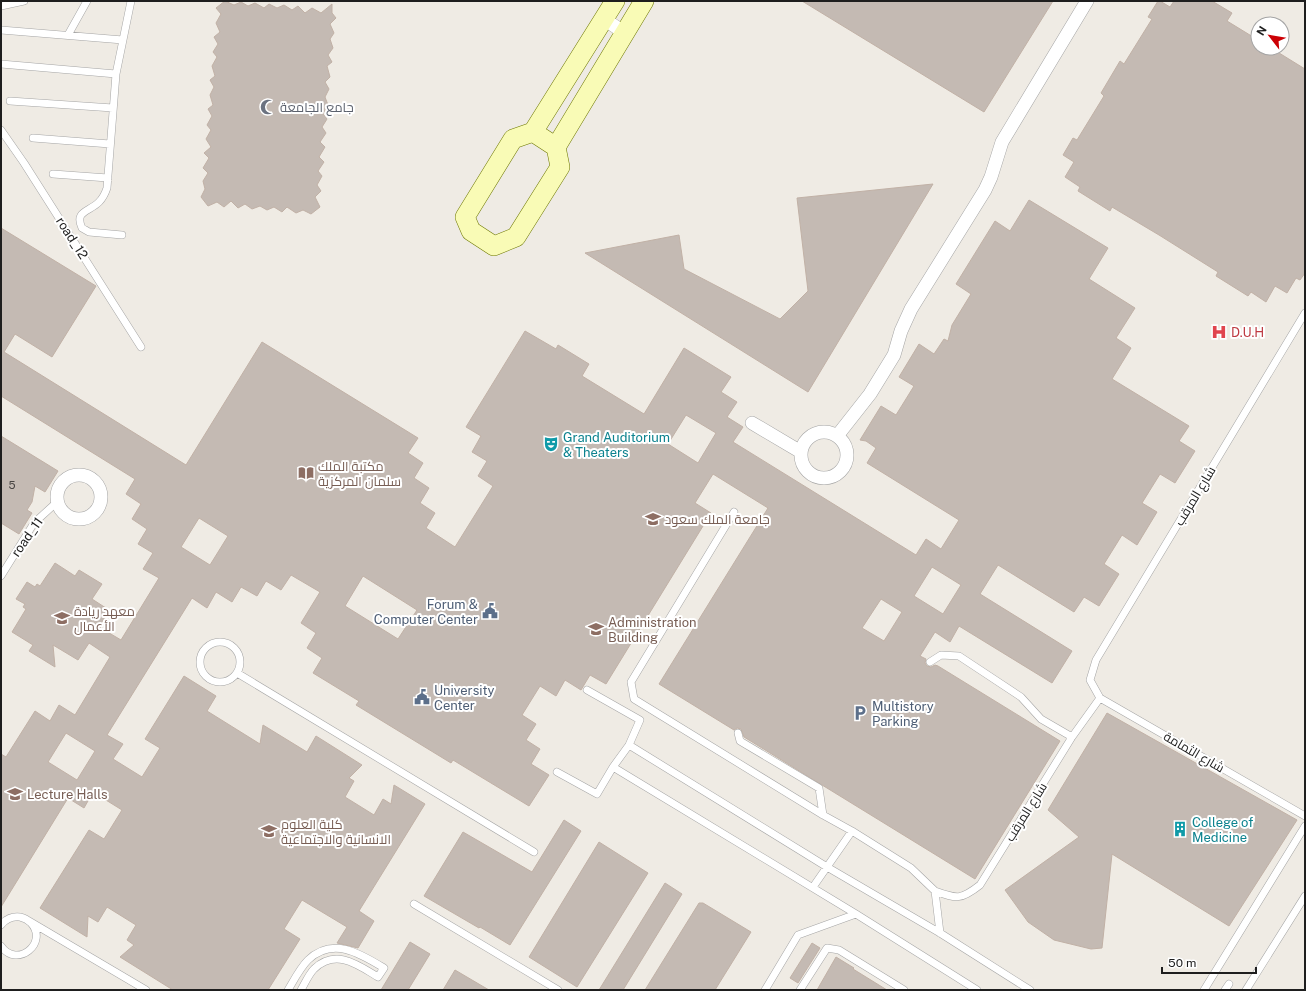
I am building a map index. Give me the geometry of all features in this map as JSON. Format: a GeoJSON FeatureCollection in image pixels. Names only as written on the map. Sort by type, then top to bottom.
{"type":"FeatureCollection","features":[{"type":"Feature","properties":{"kind":"street"},"geometry":{"type":"LineString","coordinates":[[615,1],[532,132],[513,139],[465,216],[471,231],[494,246],[516,237],[560,167],[556,147],[644,1]]}},
{"type":"Feature","properties":{"kind":"street"},"geometry":{"type":"LineString","coordinates":[[837,436],[870,394],[894,354],[901,332],[911,309],[988,183],[1002,142],[1087,1]]}},
{"type":"Feature","properties":{"kind":"street"},"geometry":{"type":"LineString","coordinates":[[604,19],[625,33]]}},
{"type":"Feature","properties":{"kind":"street"},"geometry":{"type":"LineString","coordinates":[[532,132],[556,147]]}},
{"type":"Feature","properties":{"kind":"street"},"geometry":{"type":"LineString","coordinates":[[752,423],[801,452]]}},
{"type":"Feature","properties":{"kind":"street"},"geometry":{"type":"LineString","coordinates":[[822,432],[837,436],[846,448],[845,462],[842,469],[830,476],[823,477],[816,476],[804,466],[801,452],[808,438],[822,432]]}},
{"type":"Feature","properties":{"kind":"lane"},"geometry":{"type":"LineString","coordinates":[[1,6],[24,1]]}},
{"type":"Feature","properties":{"kind":"lane"},"geometry":{"type":"LineString","coordinates":[[68,36],[87,1]]}},
{"type":"Feature","properties":{"kind":"lane"},"geometry":{"type":"LineString","coordinates":[[122,235],[89,232],[82,228],[79,222],[80,217],[84,212],[98,204],[104,197],[108,178],[116,74],[131,1]]}},
{"type":"Feature","properties":{"kind":"lane"},"geometry":{"type":"LineString","coordinates":[[1,30],[124,40]]}},
{"type":"Feature","properties":{"kind":"lane"},"geometry":{"type":"LineString","coordinates":[[1,64],[116,74]]}},
{"type":"Feature","properties":{"kind":"lane"},"geometry":{"type":"LineString","coordinates":[[10,101],[113,108]]}},
{"type":"Feature","properties":{"kind":"lane","name":"road_12"},"geometry":{"type":"LineString","coordinates":[[1,130],[24,163],[141,347]]}},
{"type":"Feature","properties":{"kind":"lane"},"geometry":{"type":"LineString","coordinates":[[33,138],[110,144]]}},
{"type":"Feature","properties":{"kind":"lane"},"geometry":{"type":"LineString","coordinates":[[52,174],[108,178]]}},
{"type":"Feature","properties":{"kind":"lane","name":"شارع المرقب"},"geometry":{"type":"LineString","coordinates":[[935,891],[954,897],[967,895],[980,885],[1072,737],[1100,698],[1090,680],[1096,660],[1305,313]]}},
{"type":"Feature","properties":{"kind":"lane","name":"road_11"},"geometry":{"type":"LineString","coordinates":[[1,576],[34,523],[57,502]]}},
{"type":"Feature","properties":{"kind":"lane"},"geometry":{"type":"LineString","coordinates":[[734,512],[631,682],[634,699],[911,868],[935,891],[940,933]]}},
{"type":"Feature","properties":{"kind":"lane"},"geometry":{"type":"LineString","coordinates":[[225,642],[231,645],[240,656],[240,664],[237,673],[230,680],[224,682],[218,683],[212,681],[202,673],[200,667],[201,654],[205,648],[211,644],[225,642]]}},
{"type":"Feature","properties":{"kind":"lane"},"geometry":{"type":"LineString","coordinates":[[930,662],[941,655],[959,656],[1021,697],[1041,719],[1072,737]]}},
{"type":"Feature","properties":{"kind":"lane"},"geometry":{"type":"LineString","coordinates":[[237,673],[534,852]]}},
{"type":"Feature","properties":{"kind":"lane"},"geometry":{"type":"LineString","coordinates":[[557,772],[597,794],[613,767],[629,745],[640,720],[587,690]]}},
{"type":"Feature","properties":{"kind":"lane","name":"شارع الثمامة"},"geometry":{"type":"LineString","coordinates":[[1100,698],[1305,816]]}},
{"type":"Feature","properties":{"kind":"lane"},"geometry":{"type":"LineString","coordinates":[[738,733],[740,741],[744,744],[819,788],[823,815]]}},
{"type":"Feature","properties":{"kind":"lane"},"geometry":{"type":"LineString","coordinates":[[629,745],[826,868],[940,933],[1030,990]]}},
{"type":"Feature","properties":{"kind":"lane"},"geometry":{"type":"LineString","coordinates":[[613,767],[856,914],[977,990]]}},
{"type":"Feature","properties":{"kind":"lane"},"geometry":{"type":"LineString","coordinates":[[1204,990],[1305,826]]}},
{"type":"Feature","properties":{"kind":"lane"},"geometry":{"type":"LineString","coordinates":[[812,888],[852,831]]}},
{"type":"Feature","properties":{"kind":"lane"},"geometry":{"type":"LineString","coordinates":[[1246,990],[1305,896]]}},
{"type":"Feature","properties":{"kind":"lane"},"geometry":{"type":"LineString","coordinates":[[414,904],[558,990]]}},
{"type":"Feature","properties":{"kind":"lane"},"geometry":{"type":"LineString","coordinates":[[766,989],[798,935],[856,914]]}},
{"type":"Feature","properties":{"kind":"lane"},"geometry":{"type":"LineString","coordinates":[[1,925],[5,921],[17,916],[23,917],[146,990]]}},
{"type":"Feature","properties":{"kind":"lane"},"geometry":{"type":"LineString","coordinates":[[1,946],[8,953],[14,955],[26,953],[31,949],[36,938],[36,931],[29,921]]}},
{"type":"Feature","properties":{"kind":"lane"},"geometry":{"type":"LineString","coordinates":[[288,990],[309,959],[325,950],[338,948],[351,950],[365,956],[384,968],[378,977],[348,960],[331,960],[315,968],[301,990]]}},
{"type":"Feature","properties":{"kind":"lane"},"geometry":{"type":"LineString","coordinates":[[800,990],[827,948],[839,950],[904,990]]}},
{"type":"Feature","properties":{"kind":"building","name":"جامع الجامعة"},"geometry":{"type":"Polygon","coordinates":[[[225,1],[234,5],[241,2],[248,6],[255,3],[264,8],[269,4],[277,8],[284,5],[292,10],[298,6],[305,13],[312,8],[321,13],[332,4],[332,13],[336,18],[330,24],[334,33],[330,39],[333,48],[328,55],[332,62],[327,66],[330,77],[325,82],[329,89],[325,97],[328,105],[323,114],[327,119],[322,127],[326,133],[320,142],[325,147],[319,157],[324,162],[318,171],[322,176],[317,185],[321,191],[315,197],[320,207],[311,214],[303,210],[296,213],[287,207],[282,212],[274,207],[267,210],[260,206],[252,209],[245,204],[238,208],[231,201],[224,207],[217,202],[208,206],[201,197],[205,189],[203,181],[208,173],[203,168],[209,158],[204,153],[211,147],[206,139],[211,130],[207,125],[212,116],[208,109],[213,105],[210,95],[214,87],[210,80],[215,76],[212,66],[217,57],[213,52],[218,44],[214,37],[220,32],[216,23],[221,14],[216,8],[225,1]]]}},
{"type":"Feature","properties":{"kind":"building"},"geometry":{"type":"Polygon","coordinates":[[[802,1],[1053,1],[984,112],[802,1]]]}},
{"type":"Feature","properties":{"kind":"building"},"geometry":{"type":"Polygon","coordinates":[[[1158,1],[1170,7],[1174,1],[1212,1],[1232,13],[1227,21],[1250,35],[1250,56],[1284,56],[1305,69],[1305,273],[1300,280],[1296,278],[1287,293],[1275,286],[1266,302],[1251,292],[1248,296],[1216,276],[1218,272],[1159,235],[1112,207],[1110,211],[1078,191],[1080,187],[1065,177],[1074,162],[1063,155],[1073,138],[1077,140],[1104,96],[1101,93],[1120,61],[1124,64],[1152,19],[1148,17],[1158,1]]]}},
{"type":"Feature","properties":{"kind":"building"},"geometry":{"type":"Polygon","coordinates":[[[933,184],[808,392],[585,253],[679,235],[684,269],[780,319],[808,291],[797,198],[933,184]]]}},
{"type":"Feature","properties":{"kind":"building"},"geometry":{"type":"Polygon","coordinates":[[[1029,200],[1108,248],[1089,279],[1135,308],[1116,338],[1131,348],[1112,379],[1189,426],[1179,441],[1195,451],[1175,483],[1160,474],[1142,503],[1157,512],[1137,545],[1122,535],[1104,564],[1119,574],[1099,606],[1084,597],[1074,612],[998,565],[980,594],[1072,651],[1052,683],[959,626],[950,642],[935,632],[920,656],[926,659],[925,663],[927,666],[938,666],[1060,741],[975,879],[744,737],[741,729],[737,728],[734,730],[659,684],[768,508],[713,474],[695,503],[711,513],[606,684],[590,675],[581,690],[565,680],[556,696],[540,686],[522,715],[536,724],[526,740],[540,749],[531,764],[549,775],[529,806],[453,760],[451,763],[356,705],[359,701],[313,673],[322,658],[307,648],[316,633],[301,623],[320,592],[291,575],[281,590],[266,581],[257,596],[241,587],[232,602],[216,592],[207,608],[192,598],[107,735],[123,744],[113,759],[142,777],[160,748],[145,739],[184,676],[216,696],[207,711],[260,744],[263,725],[307,752],[316,736],[362,765],[349,778],[354,781],[345,797],[374,815],[383,799],[391,804],[394,785],[425,804],[359,911],[374,921],[358,948],[337,943],[347,927],[302,900],[284,929],[300,939],[268,990],[173,990],[120,957],[134,945],[127,940],[136,925],[107,907],[98,922],[88,916],[87,937],[40,908],[89,830],[104,839],[122,810],[93,792],[84,808],[68,798],[1,907],[1,754],[6,757],[35,711],[50,721],[59,705],[75,715],[110,657],[89,643],[78,660],[53,645],[55,667],[29,651],[33,645],[12,632],[26,609],[23,607],[25,604],[16,599],[27,582],[35,587],[37,584],[40,586],[55,563],[75,576],[79,570],[102,584],[92,599],[109,610],[99,627],[121,640],[159,578],[143,569],[153,553],[138,544],[147,529],[132,519],[141,504],[126,494],[135,479],[1,396],[1,228],[96,286],[52,357],[15,334],[4,352],[186,465],[262,342],[418,438],[408,453],[423,463],[414,478],[429,488],[420,503],[435,513],[426,528],[455,547],[493,486],[478,476],[487,461],[472,452],[481,436],[466,427],[525,331],[556,349],[558,345],[589,364],[582,376],[644,414],[684,348],[731,377],[721,392],[737,402],[727,417],[743,427],[733,442],[916,555],[926,539],[941,549],[959,520],[867,463],[876,448],[866,441],[860,440],[881,406],[896,415],[914,386],[899,377],[919,344],[934,354],[944,339],[948,341],[952,325],[971,294],[956,284],[995,221],[1010,231],[1029,200]],[[686,415],[668,444],[698,463],[716,433],[686,415]],[[199,518],[181,547],[210,565],[228,536],[199,518]],[[932,567],[914,596],[943,614],[961,585],[932,567]],[[363,576],[345,606],[398,639],[417,610],[363,576]],[[881,599],[862,628],[884,641],[902,612],[881,599]],[[66,733],[48,762],[77,780],[95,751],[66,733]]]}},
{"type":"Feature","properties":{"kind":"building"},"geometry":{"type":"Polygon","coordinates":[[[1,436],[58,471],[45,492],[35,486],[32,502],[27,510],[32,513],[19,534],[1,523],[1,436]]]}},
{"type":"Feature","properties":{"kind":"building","name":"College of Medicine"},"geometry":{"type":"Polygon","coordinates":[[[1107,713],[1297,820],[1229,926],[1112,854],[1102,948],[1091,949],[1054,940],[1028,922],[1005,890],[1079,837],[1048,810],[1107,713]]]}},
{"type":"Feature","properties":{"kind":"building"},"geometry":{"type":"Polygon","coordinates":[[[564,820],[581,831],[510,945],[424,896],[463,832],[532,872],[564,820]]]}},
{"type":"Feature","properties":{"kind":"building"},"geometry":{"type":"Polygon","coordinates":[[[599,842],[648,873],[577,987],[529,957],[599,842]]]}},
{"type":"Feature","properties":{"kind":"building"},"geometry":{"type":"Polygon","coordinates":[[[665,883],[682,894],[623,990],[599,990],[665,883]]]}},
{"type":"Feature","properties":{"kind":"building"},"geometry":{"type":"Polygon","coordinates":[[[699,903],[703,903],[751,932],[715,990],[645,990],[699,903]]]}},
{"type":"Feature","properties":{"kind":"building"},"geometry":{"type":"Polygon","coordinates":[[[410,942],[430,954],[408,990],[381,990],[410,942]]]}},
{"type":"Feature","properties":{"kind":"building"},"geometry":{"type":"Polygon","coordinates":[[[812,943],[820,948],[798,983],[790,978],[812,943]]]}},
{"type":"Feature","properties":{"kind":"building"},"geometry":{"type":"Polygon","coordinates":[[[836,957],[854,968],[853,969],[887,990],[817,990],[836,957]]]}},
{"type":"Feature","properties":{"kind":"building"},"geometry":{"type":"Polygon","coordinates":[[[455,970],[489,990],[443,990],[455,970]]]}},
{"type":"Feature","properties":{"kind":"place","name":"جامع الجامعة"},"geometry":{"type":"Point","coordinates":[268,107]}},
{"type":"Feature","properties":{"kind":"place","name":"D.U.H"},"geometry":{"type":"Point","coordinates":[1219,332]}},
{"type":"Feature","properties":{"kind":"place","name":"Grand Auditorium & Theaters"},"geometry":{"type":"Point","coordinates":[551,444]}},
{"type":"Feature","properties":{"kind":"place","name":"مكتبة الملك سلمان المركزية"},"geometry":{"type":"Point","coordinates":[306,473]}},
{"type":"Feature","properties":{"kind":"place","name":"جامعة الملك سعود"},"geometry":{"type":"Point","coordinates":[653,519]}},
{"type":"Feature","properties":{"kind":"place","name":"Forum & Computer Center"},"geometry":{"type":"Point","coordinates":[490,611]}},
{"type":"Feature","properties":{"kind":"place","name":"معهد ريادة الأعمال"},"geometry":{"type":"Point","coordinates":[62,618]}},
{"type":"Feature","properties":{"kind":"place","name":"Administration Building"},"geometry":{"type":"Point","coordinates":[596,629]}},
{"type":"Feature","properties":{"kind":"place","name":"University Center"},"geometry":{"type":"Point","coordinates":[422,697]}},
{"type":"Feature","properties":{"kind":"place","name":"Multistory Parking"},"geometry":{"type":"Point","coordinates":[860,713]}},
{"type":"Feature","properties":{"kind":"place","name":"Lecture Halls"},"geometry":{"type":"Point","coordinates":[15,794]}},
{"type":"Feature","properties":{"kind":"place","name":"College of Medicine"},"geometry":{"type":"Point","coordinates":[1180,829]}},
{"type":"Feature","properties":{"kind":"place","name":"كلية العلوم الانسانية والاجتماعية"},"geometry":{"type":"Point","coordinates":[269,831]}}]}
